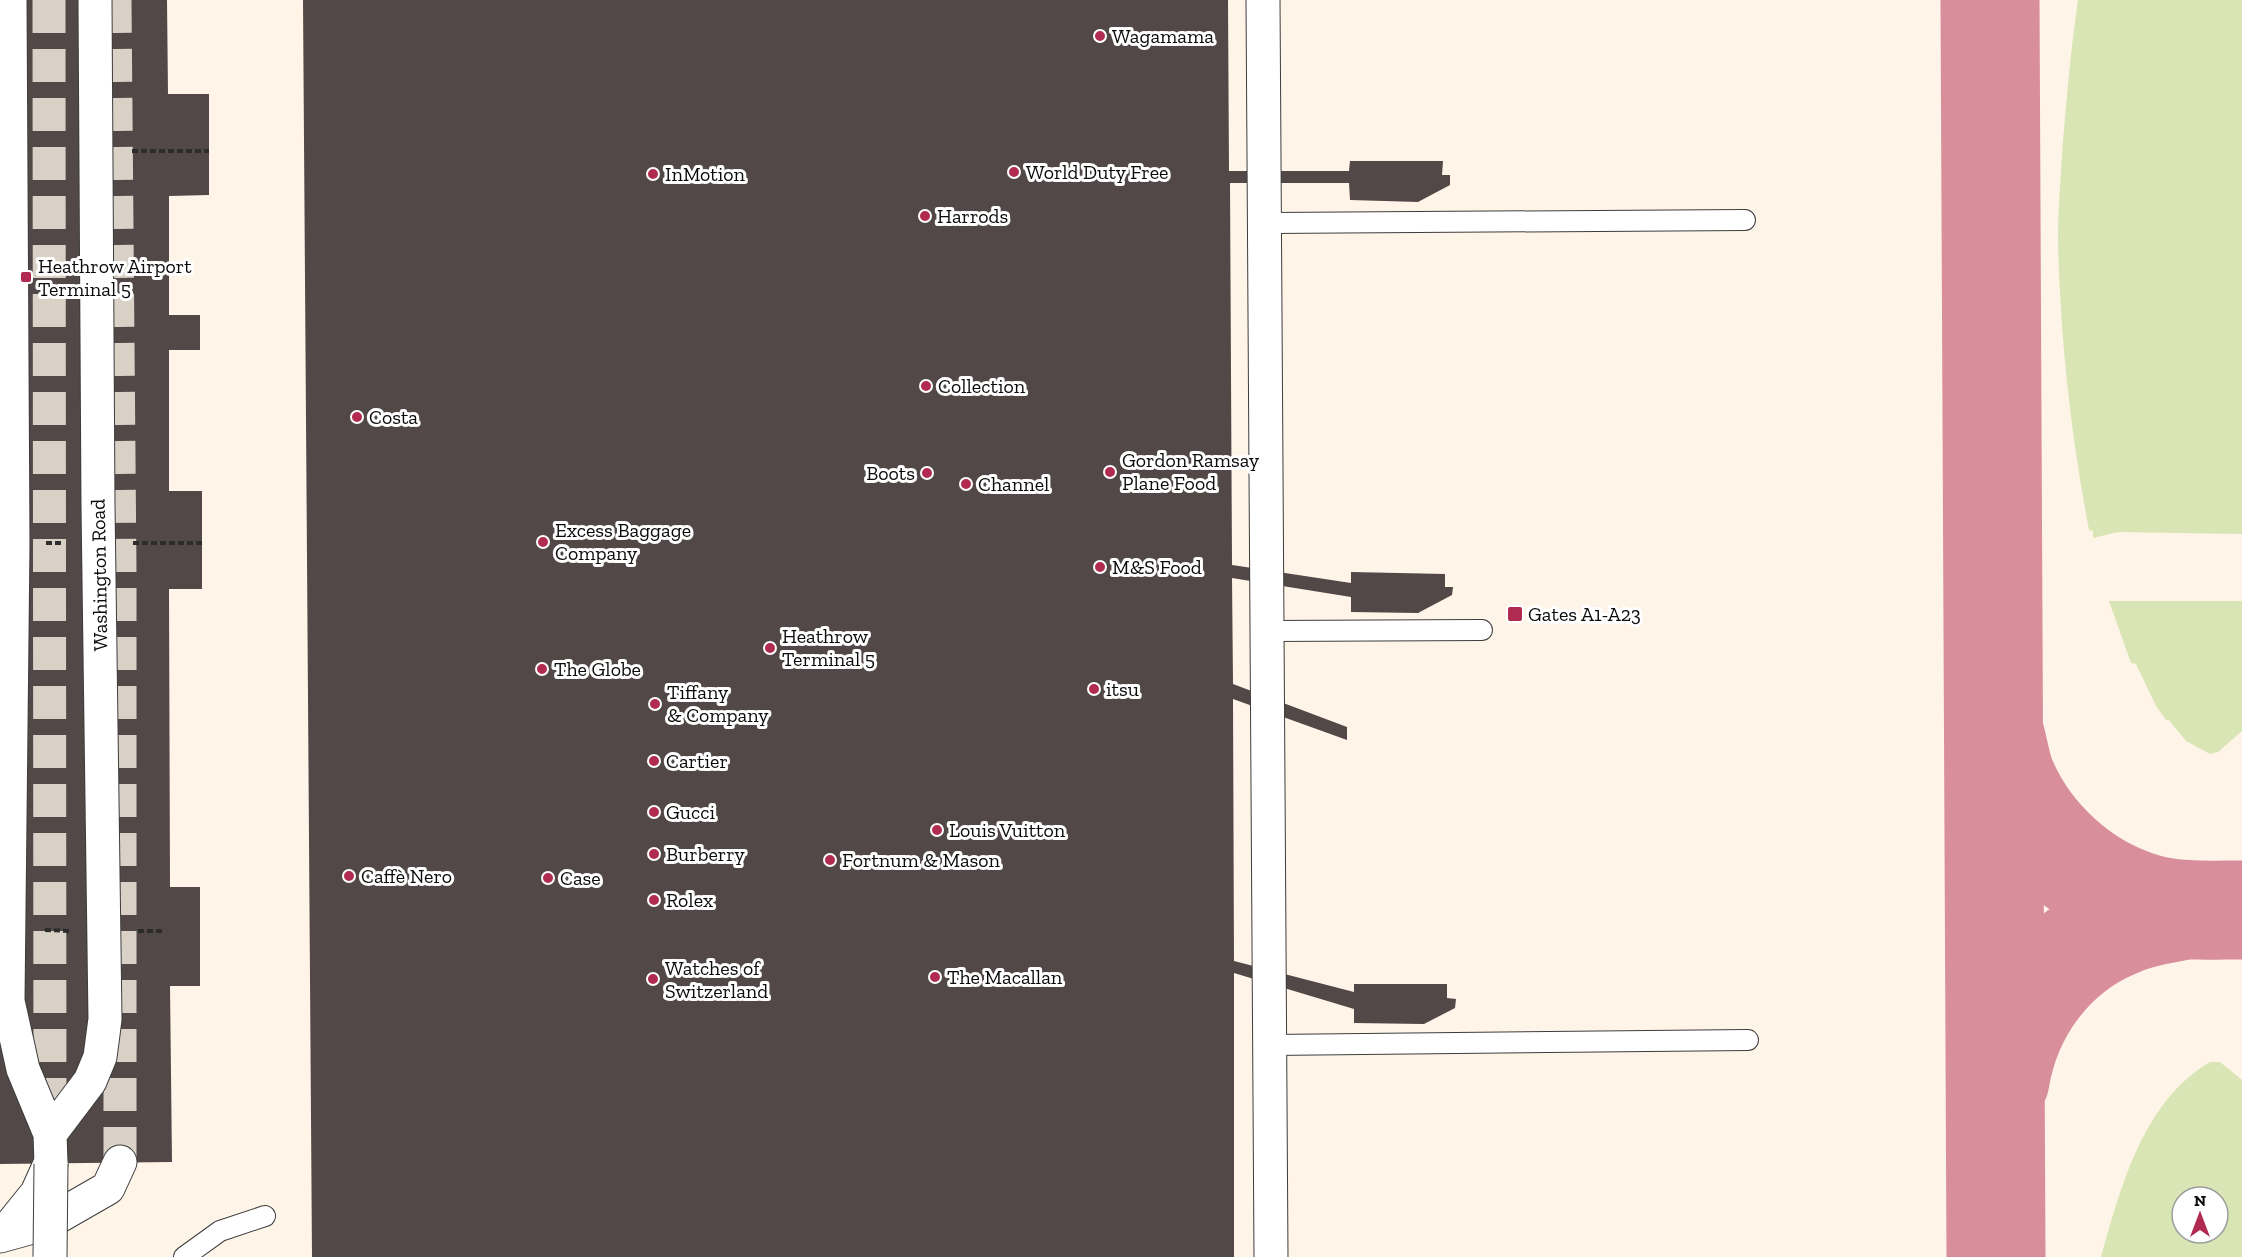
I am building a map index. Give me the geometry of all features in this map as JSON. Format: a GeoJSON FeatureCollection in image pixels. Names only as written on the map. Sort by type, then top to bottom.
{"type":"FeatureCollection","features":[{"type":"Feature","properties":{"kind":"street"},"geometry":{"type":"LineString","coordinates":[[10,0],[13,555],[8,1001],[22,1069],[50,1154],[50,1257]]}},
{"type":"Feature","properties":{"kind":"street","name":"Washington Road"},"geometry":{"type":"LineString","coordinates":[[1,1235],[37,1193],[50,1154],[90,1081],[100,1057],[105,1019],[96,0]]}},
{"type":"Feature","properties":{"kind":"street"},"geometry":{"type":"LineString","coordinates":[[1263,0],[1271,1257]]}},
{"type":"Feature","properties":{"kind":"street"},"geometry":{"type":"LineString","coordinates":[[1,1235],[47,1223],[108,1188],[120,1162]]}},
{"type":"Feature","properties":{"kind":"lane"},"geometry":{"type":"LineString","coordinates":[[1265,224],[1745,220]]}},
{"type":"Feature","properties":{"kind":"lane"},"geometry":{"type":"LineString","coordinates":[[1268,631],[1482,630]]}},
{"type":"Feature","properties":{"kind":"lane"},"geometry":{"type":"LineString","coordinates":[[1270,1045],[1748,1040]]}},
{"type":"Feature","properties":{"kind":"lane"},"geometry":{"type":"LineString","coordinates":[[184,1257],[219,1230],[265,1216]]}},
{"type":"Feature","properties":{"kind":"path"},"geometry":{"type":"LineString","coordinates":[[96,152],[209,151]]}},
{"type":"Feature","properties":{"kind":"green space"},"geometry":{"type":"Polygon","coordinates":[[[2078,0],[2242,0],[2242,534],[2118,532],[2093,538],[2093,531],[2089,530],[2068,386],[2061,313],[2058,241],[2063,141],[2078,0]]]}},
{"type":"Feature","properties":{"kind":"green space"},"geometry":{"type":"Polygon","coordinates":[[[2109,601],[2242,601],[2242,731],[2218,752],[2210,754],[2186,741],[2169,720],[2166,720],[2156,706],[2136,664],[2131,663],[2109,601]]]}},
{"type":"Feature","properties":{"kind":"green space"},"geometry":{"type":"Polygon","coordinates":[[[2210,1062],[2220,1062],[2242,1080],[2242,1257],[2101,1257],[2117,1202],[2138,1148],[2151,1122],[2187,1079],[2210,1062]]]}},
{"type":"Feature","properties":{"kind":"building"},"geometry":{"type":"Polygon","coordinates":[[[0,0],[167,0],[168,94],[209,94],[209,195],[169,196],[169,315],[200,315],[200,350],[169,350],[169,491],[202,491],[202,589],[169,589],[170,887],[200,887],[200,986],[170,986],[172,1162],[0,1164],[0,0]]]}},
{"type":"Feature","properties":{"kind":"building","name":"Heathrow Terminal 5"},"geometry":{"type":"Polygon","coordinates":[[[303,0],[1228,0],[1229,171],[1349,171],[1350,161],[1443,161],[1442,175],[1450,175],[1450,185],[1418,202],[1350,200],[1349,183],[1230,183],[1232,565],[1351,583],[1351,572],[1445,574],[1445,587],[1453,587],[1452,595],[1418,613],[1351,612],[1351,597],[1232,578],[1233,684],[1347,727],[1347,740],[1233,699],[1234,961],[1354,992],[1354,984],[1447,984],[1447,998],[1456,999],[1455,1008],[1424,1024],[1354,1023],[1354,1009],[1234,973],[1234,1257],[312,1257],[303,0]]]}},
{"type":"Feature","properties":{"kind":"taxiway"},"geometry":{"type":"LineString","coordinates":[[1990,0],[1996,1257]]}},
{"type":"Feature","properties":{"kind":"taxiway"},"geometry":{"type":"LineString","coordinates":[[1996,739],[2005,775],[2028,818],[2061,855],[2080,870],[2123,895],[2158,906],[2194,910],[2242,910]]}},
{"type":"Feature","properties":{"kind":"taxiway"},"geometry":{"type":"LineString","coordinates":[[2000,1080],[2014,1031],[2025,1009],[2056,969],[2075,952],[2119,927],[2143,919],[2186,910]]}},
{"type":"Feature","properties":{"kind":"tunnel"},"geometry":{"type":"LineString","coordinates":[[49,0],[50,1135]]}},
{"type":"Feature","properties":{"kind":"tunnel"},"geometry":{"type":"LineString","coordinates":[[115,0],[120,571],[120,1162]]}},
{"type":"Feature","properties":{"kind":"place","name":"Wagamama"},"geometry":{"type":"Point","coordinates":[1100,36]}},
{"type":"Feature","properties":{"kind":"place","name":"World Duty Free"},"geometry":{"type":"Point","coordinates":[1014,172]}},
{"type":"Feature","properties":{"kind":"place","name":"InMotion"},"geometry":{"type":"Point","coordinates":[653,174]}},
{"type":"Feature","properties":{"kind":"place","name":"Harrods"},"geometry":{"type":"Point","coordinates":[925,216]}},
{"type":"Feature","properties":{"kind":"place","name":"Heathrow Airport Terminal 5"},"geometry":{"type":"Point","coordinates":[26,277]}},
{"type":"Feature","properties":{"kind":"place","name":"Collection"},"geometry":{"type":"Point","coordinates":[926,386]}},
{"type":"Feature","properties":{"kind":"place","name":"Costa"},"geometry":{"type":"Point","coordinates":[357,417]}},
{"type":"Feature","properties":{"kind":"place","name":"Gordon Ramsay Plane Food"},"geometry":{"type":"Point","coordinates":[1110,472]}},
{"type":"Feature","properties":{"kind":"place","name":"Boots"},"geometry":{"type":"Point","coordinates":[927,473]}},
{"type":"Feature","properties":{"kind":"place","name":"Channel"},"geometry":{"type":"Point","coordinates":[966,484]}},
{"type":"Feature","properties":{"kind":"place","name":"Excess Baggage Company"},"geometry":{"type":"Point","coordinates":[543,542]}},
{"type":"Feature","properties":{"kind":"place","name":"M&S Food"},"geometry":{"type":"Point","coordinates":[1100,567]}},
{"type":"Feature","properties":{"kind":"place","name":"Gates A1-A23"},"geometry":{"type":"Point","coordinates":[1515,614]}},
{"type":"Feature","properties":{"kind":"place","name":"Heathrow Terminal 5"},"geometry":{"type":"Point","coordinates":[770,648]}},
{"type":"Feature","properties":{"kind":"place","name":"The Globe"},"geometry":{"type":"Point","coordinates":[542,669]}},
{"type":"Feature","properties":{"kind":"place","name":"itsu"},"geometry":{"type":"Point","coordinates":[1094,689]}},
{"type":"Feature","properties":{"kind":"place","name":"Tiffany & Company"},"geometry":{"type":"Point","coordinates":[655,704]}},
{"type":"Feature","properties":{"kind":"place","name":"Cartier"},"geometry":{"type":"Point","coordinates":[654,761]}},
{"type":"Feature","properties":{"kind":"place","name":"Gucci"},"geometry":{"type":"Point","coordinates":[654,812]}},
{"type":"Feature","properties":{"kind":"place","name":"Louis Vuitton"},"geometry":{"type":"Point","coordinates":[937,830]}},
{"type":"Feature","properties":{"kind":"place","name":"Burberry"},"geometry":{"type":"Point","coordinates":[654,854]}},
{"type":"Feature","properties":{"kind":"place","name":"Fortnum & Mason"},"geometry":{"type":"Point","coordinates":[830,860]}},
{"type":"Feature","properties":{"kind":"place","name":"Caffè Nero"},"geometry":{"type":"Point","coordinates":[349,876]}},
{"type":"Feature","properties":{"kind":"place","name":"Case"},"geometry":{"type":"Point","coordinates":[548,878]}},
{"type":"Feature","properties":{"kind":"place","name":"Rolex"},"geometry":{"type":"Point","coordinates":[654,900]}},
{"type":"Feature","properties":{"kind":"place","name":"The Macallan"},"geometry":{"type":"Point","coordinates":[935,977]}},
{"type":"Feature","properties":{"kind":"place","name":"Watches of Switzerland"},"geometry":{"type":"Point","coordinates":[653,979]}}]}
